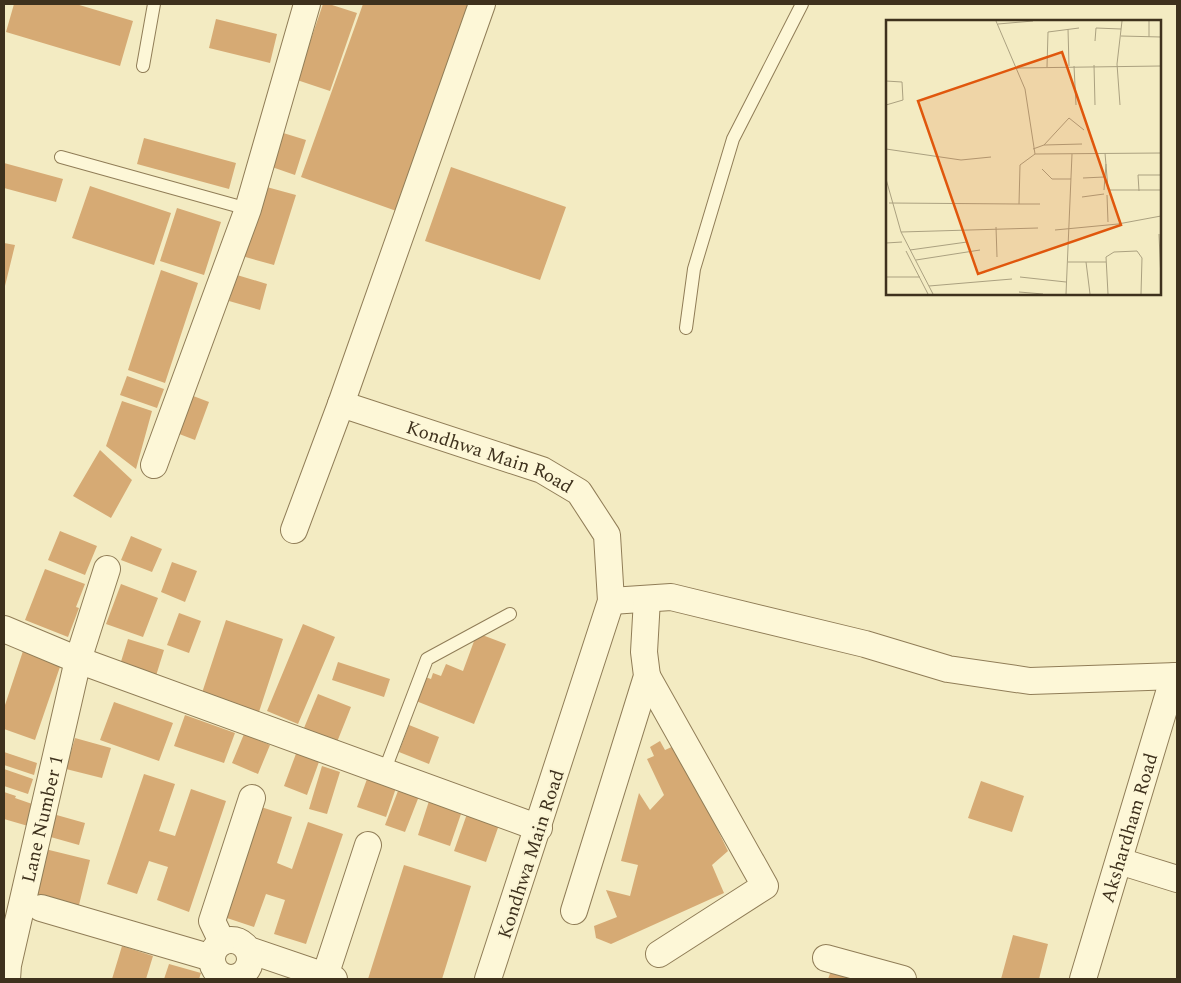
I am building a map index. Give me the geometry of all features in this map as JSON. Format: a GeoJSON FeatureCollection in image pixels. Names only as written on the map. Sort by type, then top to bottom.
{"type":"FeatureCollection","features":[{"type":"Feature","properties":{"kind":"street"},"geometry":{"type":"LineString","coordinates":[[154,465],[248,209],[307,4]]}},
{"type":"Feature","properties":{"kind":"street"},"geometry":{"type":"LineString","coordinates":[[294,530],[341,404],[482,4]]}},
{"type":"Feature","properties":{"kind":"street","name":"Kondhwa Main Road"},"geometry":{"type":"LineString","coordinates":[[341,404],[542,470],[579,492],[607,535],[611,601],[488,979]]}},
{"type":"Feature","properties":{"kind":"street","name":"Lane Number 1"},"geometry":{"type":"LineString","coordinates":[[7,979],[8,965],[78,660],[107,569]]}},
{"type":"Feature","properties":{"kind":"street"},"geometry":{"type":"LineString","coordinates":[[611,601],[671,596],[865,644],[948,669],[1030,681],[1176,676]]}},
{"type":"Feature","properties":{"kind":"street"},"geometry":{"type":"LineString","coordinates":[[647,599],[644,652],[648,676],[765,886],[659,954]]}},
{"type":"Feature","properties":{"kind":"street"},"geometry":{"type":"LineString","coordinates":[[4,629],[78,660],[538,828]]}},
{"type":"Feature","properties":{"kind":"street"},"geometry":{"type":"LineString","coordinates":[[574,911],[648,676]]}},
{"type":"Feature","properties":{"kind":"street","name":"Akshardham Road"},"geometry":{"type":"LineString","coordinates":[[1083,979],[1176,676]]}},
{"type":"Feature","properties":{"kind":"street"},"geometry":{"type":"LineString","coordinates":[[233,968],[212,921],[252,798]]}},
{"type":"Feature","properties":{"kind":"street"},"geometry":{"type":"LineString","coordinates":[[41,908],[233,968],[329,978],[368,845]]}},
{"type":"Feature","properties":{"kind":"street"},"geometry":{"type":"LineString","coordinates":[[1119,862],[1177,879]]}},
{"type":"Feature","properties":{"kind":"street"},"geometry":{"type":"LineString","coordinates":[[826,958],[903,979]]}},
{"type":"Feature","properties":{"kind":"lane"},"geometry":{"type":"LineString","coordinates":[[143,66],[154,4]]}},
{"type":"Feature","properties":{"kind":"lane"},"geometry":{"type":"LineString","coordinates":[[686,328],[694,269],[733,139],[802,4]]}},
{"type":"Feature","properties":{"kind":"lane"},"geometry":{"type":"LineString","coordinates":[[61,157],[248,209]]}},
{"type":"Feature","properties":{"kind":"lane"},"geometry":{"type":"LineString","coordinates":[[384,772],[427,659],[510,614]]}},
{"type":"Feature","properties":{"kind":"building"},"geometry":{"type":"Polygon","coordinates":[[[14,4],[76,4],[133,21],[120,66],[6,32],[14,4]]]}},
{"type":"Feature","properties":{"kind":"building"},"geometry":{"type":"Polygon","coordinates":[[[323,4],[329,4],[357,13],[330,91],[297,80],[323,4]]]}},
{"type":"Feature","properties":{"kind":"building"},"geometry":{"type":"Polygon","coordinates":[[[363,4],[475,4],[402,213],[301,177],[363,4]]]}},
{"type":"Feature","properties":{"kind":"building"},"geometry":{"type":"Polygon","coordinates":[[[216,19],[277,34],[270,63],[209,48],[216,19]]]}},
{"type":"Feature","properties":{"kind":"building"},"geometry":{"type":"Polygon","coordinates":[[[280,132],[306,140],[295,175],[269,166],[280,132]]]}},
{"type":"Feature","properties":{"kind":"building"},"geometry":{"type":"Polygon","coordinates":[[[144,138],[236,163],[229,189],[137,164],[144,138]]]}},
{"type":"Feature","properties":{"kind":"building"},"geometry":{"type":"Polygon","coordinates":[[[4,163],[63,179],[56,202],[4,188],[4,163]]]}},
{"type":"Feature","properties":{"kind":"building"},"geometry":{"type":"Polygon","coordinates":[[[451,167],[566,207],[540,280],[425,241],[451,167]]]}},
{"type":"Feature","properties":{"kind":"building"},"geometry":{"type":"Polygon","coordinates":[[[90,186],[171,213],[154,265],[72,238],[90,186]]]}},
{"type":"Feature","properties":{"kind":"building"},"geometry":{"type":"Polygon","coordinates":[[[263,186],[296,195],[274,265],[242,256],[263,186]]]}},
{"type":"Feature","properties":{"kind":"building"},"geometry":{"type":"Polygon","coordinates":[[[177,208],[221,222],[204,275],[160,261],[177,208]]]}},
{"type":"Feature","properties":{"kind":"building"},"geometry":{"type":"Polygon","coordinates":[[[4,243],[15,245],[4,290],[4,243]]]}},
{"type":"Feature","properties":{"kind":"building"},"geometry":{"type":"Polygon","coordinates":[[[161,270],[198,283],[165,383],[128,370],[161,270]]]}},
{"type":"Feature","properties":{"kind":"building"},"geometry":{"type":"Polygon","coordinates":[[[237,275],[267,284],[260,310],[229,301],[237,275]]]}},
{"type":"Feature","properties":{"kind":"building"},"geometry":{"type":"Polygon","coordinates":[[[127,376],[164,389],[157,408],[120,395],[127,376]]]}},
{"type":"Feature","properties":{"kind":"building"},"geometry":{"type":"Polygon","coordinates":[[[188,394],[209,402],[195,440],[174,432],[188,394]]]}},
{"type":"Feature","properties":{"kind":"building"},"geometry":{"type":"Polygon","coordinates":[[[122,401],[152,411],[136,469],[106,446],[122,401]]]}},
{"type":"Feature","properties":{"kind":"building"},"geometry":{"type":"Polygon","coordinates":[[[100,450],[132,480],[111,518],[73,496],[100,450]]]}},
{"type":"Feature","properties":{"kind":"building"},"geometry":{"type":"Polygon","coordinates":[[[60,531],[97,546],[85,575],[48,560],[60,531]]]}},
{"type":"Feature","properties":{"kind":"building"},"geometry":{"type":"Polygon","coordinates":[[[131,536],[162,549],[152,572],[121,560],[131,536]]]}},
{"type":"Feature","properties":{"kind":"building"},"geometry":{"type":"Polygon","coordinates":[[[172,562],[197,571],[185,602],[161,592],[172,562]]]}},
{"type":"Feature","properties":{"kind":"building"},"geometry":{"type":"Polygon","coordinates":[[[45,569],[85,584],[76,607],[79,608],[68,637],[25,620],[45,569]]]}},
{"type":"Feature","properties":{"kind":"building"},"geometry":{"type":"Polygon","coordinates":[[[121,584],[158,598],[143,637],[106,624],[121,584]]]}},
{"type":"Feature","properties":{"kind":"building"},"geometry":{"type":"Polygon","coordinates":[[[179,613],[201,621],[189,653],[167,645],[179,613]]]}},
{"type":"Feature","properties":{"kind":"building"},"geometry":{"type":"Polygon","coordinates":[[[226,620],[283,639],[256,721],[199,702],[226,620]]]}},
{"type":"Feature","properties":{"kind":"building"},"geometry":{"type":"Polygon","coordinates":[[[303,624],[335,637],[298,724],[267,711],[303,624]]]}},
{"type":"Feature","properties":{"kind":"building"},"geometry":{"type":"Polygon","coordinates":[[[477,633],[506,644],[474,724],[416,701],[425,677],[431,679],[433,673],[441,676],[446,664],[463,671],[477,633]]]}},
{"type":"Feature","properties":{"kind":"building"},"geometry":{"type":"Polygon","coordinates":[[[128,639],[164,650],[155,679],[119,668],[128,639]]]}},
{"type":"Feature","properties":{"kind":"building"},"geometry":{"type":"Polygon","coordinates":[[[24,648],[62,661],[35,740],[4,729],[4,708],[24,648]]]}},
{"type":"Feature","properties":{"kind":"building"},"geometry":{"type":"Polygon","coordinates":[[[338,662],[390,679],[384,697],[332,680],[338,662]]]}},
{"type":"Feature","properties":{"kind":"building"},"geometry":{"type":"Polygon","coordinates":[[[318,694],[351,707],[337,742],[304,728],[318,694]]]}},
{"type":"Feature","properties":{"kind":"building"},"geometry":{"type":"Polygon","coordinates":[[[114,702],[173,723],[159,761],[100,740],[114,702]]]}},
{"type":"Feature","properties":{"kind":"building"},"geometry":{"type":"Polygon","coordinates":[[[185,715],[235,733],[224,763],[174,746],[185,715]]]}},
{"type":"Feature","properties":{"kind":"building"},"geometry":{"type":"Polygon","coordinates":[[[409,725],[439,737],[429,764],[399,752],[409,725]]]}},
{"type":"Feature","properties":{"kind":"building"},"geometry":{"type":"Polygon","coordinates":[[[244,734],[270,745],[258,774],[232,763],[244,734]]]}},
{"type":"Feature","properties":{"kind":"building"},"geometry":{"type":"Polygon","coordinates":[[[75,738],[111,748],[102,778],[66,769],[75,738]]]}},
{"type":"Feature","properties":{"kind":"building"},"geometry":{"type":"Polygon","coordinates":[[[660,741],[665,750],[676,745],[728,851],[712,865],[724,893],[611,944],[596,938],[594,926],[617,917],[606,890],[630,896],[638,865],[621,861],[639,793],[650,810],[664,795],[647,759],[654,756],[650,747],[660,741]]]}},
{"type":"Feature","properties":{"kind":"building"},"geometry":{"type":"Polygon","coordinates":[[[297,751],[320,759],[307,795],[284,786],[297,751]]]}},
{"type":"Feature","properties":{"kind":"building"},"geometry":{"type":"Polygon","coordinates":[[[4,752],[37,763],[34,775],[4,765],[4,752]]]}},
{"type":"Feature","properties":{"kind":"building"},"geometry":{"type":"Polygon","coordinates":[[[322,766],[340,772],[327,814],[309,809],[322,766]]]}},
{"type":"Feature","properties":{"kind":"building"},"geometry":{"type":"Polygon","coordinates":[[[4,769],[33,779],[28,794],[4,786],[4,769]]]}},
{"type":"Feature","properties":{"kind":"building"},"geometry":{"type":"Polygon","coordinates":[[[144,774],[175,784],[159,831],[175,836],[191,789],[226,801],[189,912],[157,900],[168,867],[149,861],[137,894],[107,884],[144,774]]]}},
{"type":"Feature","properties":{"kind":"building"},"geometry":{"type":"Polygon","coordinates":[[[367,779],[396,788],[386,817],[357,807],[367,779]]]}},
{"type":"Feature","properties":{"kind":"building"},"geometry":{"type":"Polygon","coordinates":[[[981,781],[1024,796],[1012,832],[968,818],[981,781]]]}},
{"type":"Feature","properties":{"kind":"building"},"geometry":{"type":"Polygon","coordinates":[[[401,783],[421,791],[405,832],[385,825],[401,783]]]}},
{"type":"Feature","properties":{"kind":"building"},"geometry":{"type":"Polygon","coordinates":[[[4,792],[35,805],[28,826],[4,819],[4,792]]]}},
{"type":"Feature","properties":{"kind":"building"},"geometry":{"type":"Polygon","coordinates":[[[429,801],[462,811],[450,846],[418,835],[429,801]]]}},
{"type":"Feature","properties":{"kind":"building"},"geometry":{"type":"Polygon","coordinates":[[[261,807],[292,817],[277,863],[292,869],[308,822],[343,834],[306,944],[274,934],[285,900],[266,894],[254,927],[224,917],[261,807]]]}},
{"type":"Feature","properties":{"kind":"building"},"geometry":{"type":"Polygon","coordinates":[[[468,811],[500,822],[486,862],[454,851],[468,811]]]}},
{"type":"Feature","properties":{"kind":"building"},"geometry":{"type":"Polygon","coordinates":[[[53,814],[85,823],[79,845],[47,836],[53,814]]]}},
{"type":"Feature","properties":{"kind":"building"},"geometry":{"type":"Polygon","coordinates":[[[45,849],[90,860],[78,909],[33,898],[45,849]]]}},
{"type":"Feature","properties":{"kind":"building"},"geometry":{"type":"Polygon","coordinates":[[[404,865],[471,886],[442,979],[368,979],[404,865]]]}},
{"type":"Feature","properties":{"kind":"building"},"geometry":{"type":"Polygon","coordinates":[[[1013,935],[1048,944],[1039,979],[1001,979],[1013,935]]]}},
{"type":"Feature","properties":{"kind":"building"},"geometry":{"type":"Polygon","coordinates":[[[122,946],[153,956],[146,979],[112,979],[122,946]]]}},
{"type":"Feature","properties":{"kind":"building"},"geometry":{"type":"Polygon","coordinates":[[[169,964],[201,973],[199,979],[164,979],[169,964]]]}},
{"type":"Feature","properties":{"kind":"building"},"geometry":{"type":"Polygon","coordinates":[[[831,971],[855,979],[828,979],[831,971]]]}}]}
